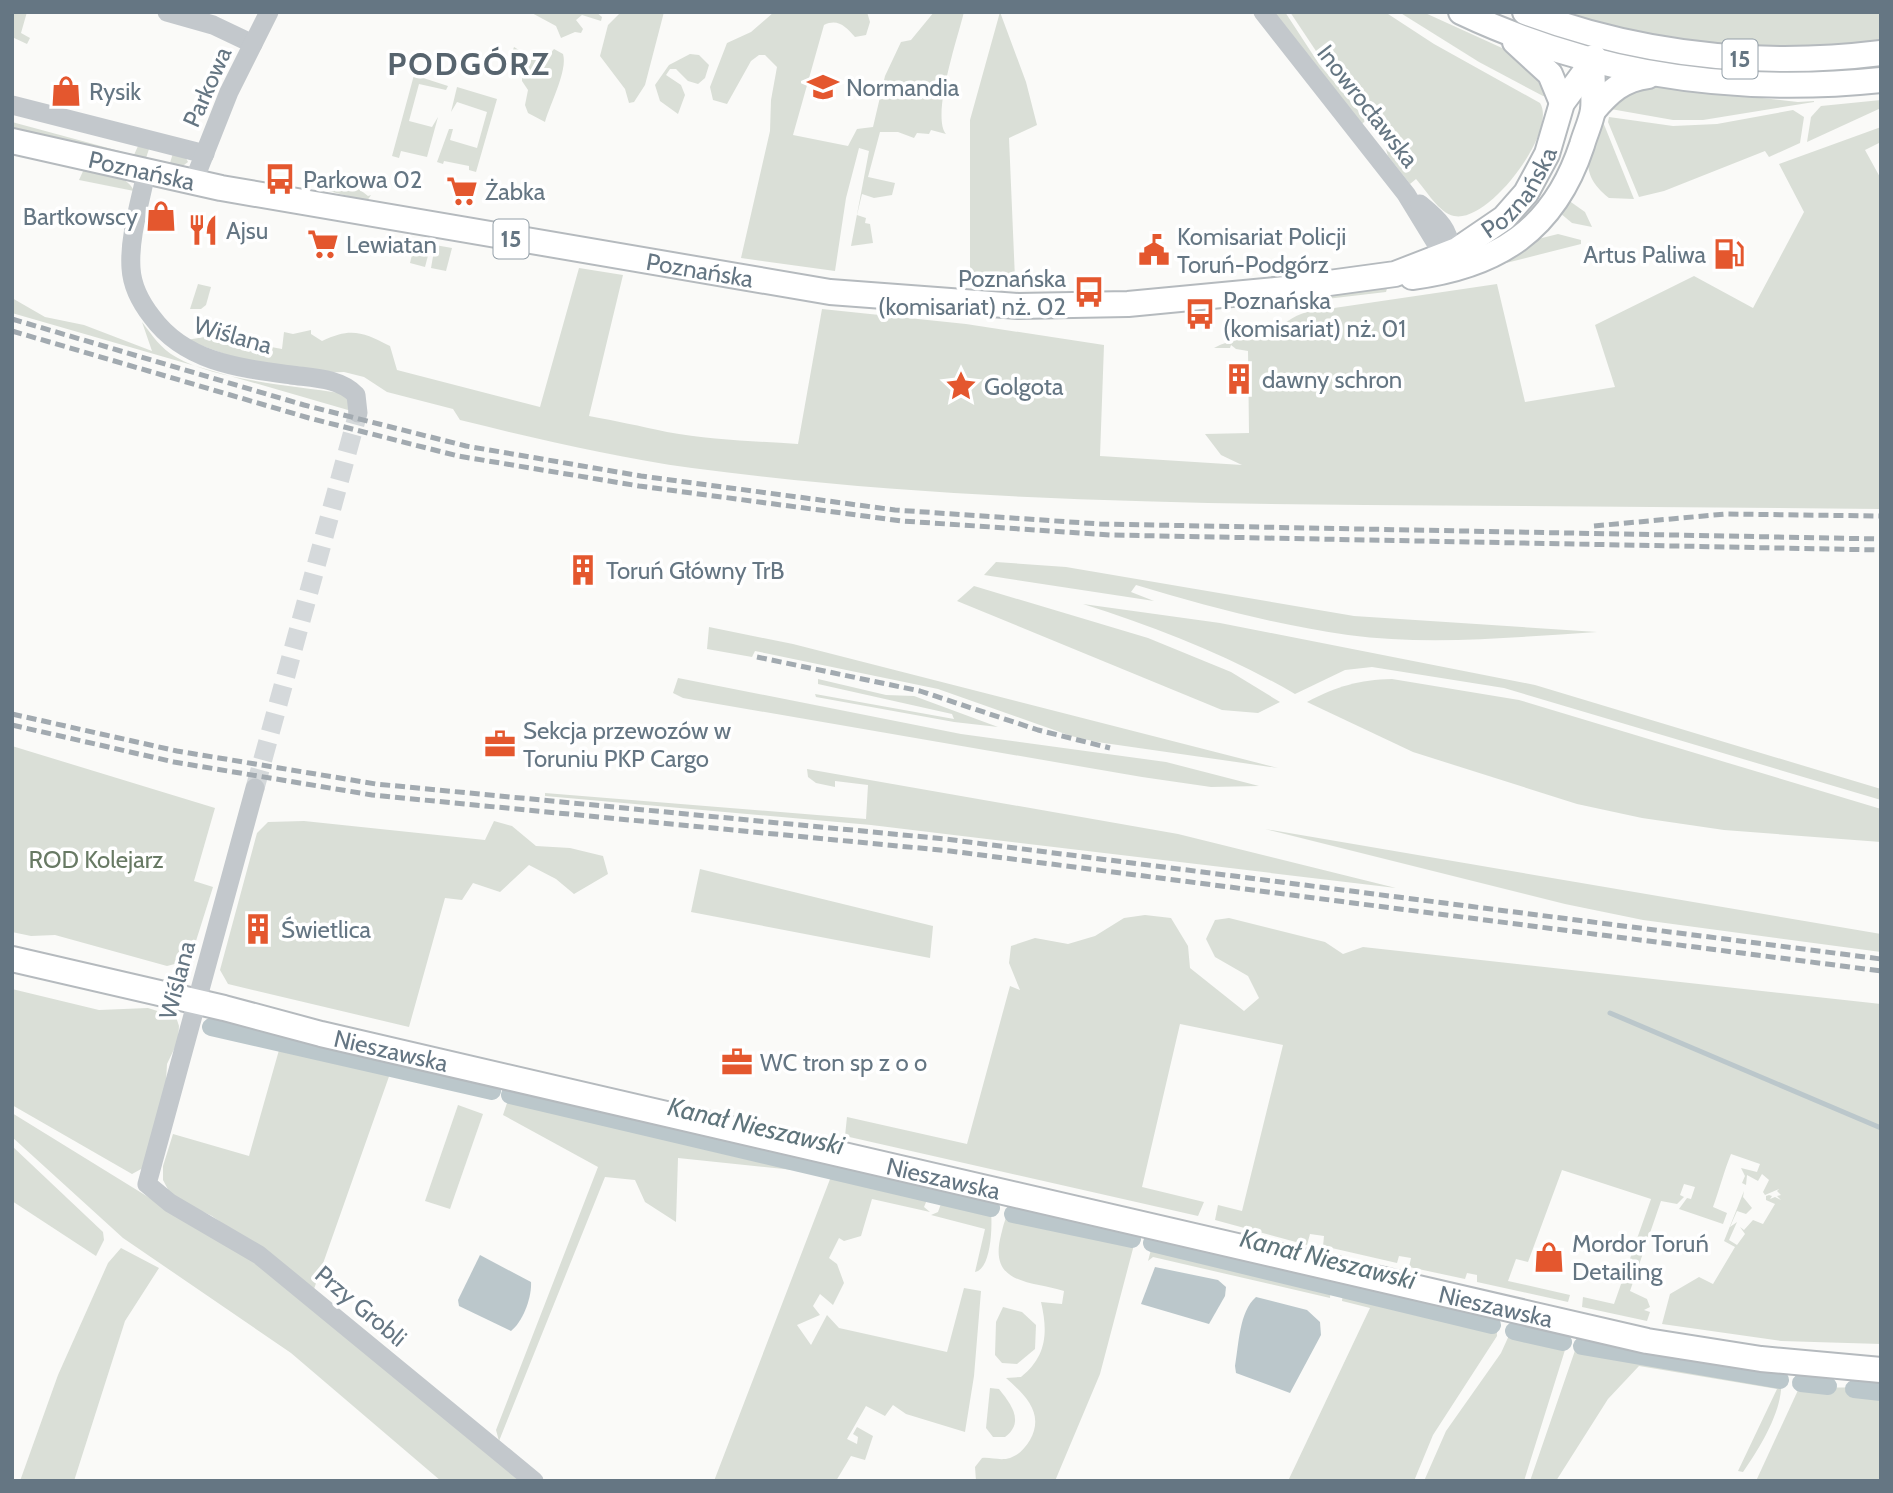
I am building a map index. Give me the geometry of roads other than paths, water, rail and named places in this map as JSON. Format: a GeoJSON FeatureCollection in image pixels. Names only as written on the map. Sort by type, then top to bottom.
{"type":"FeatureCollection","features":[{"type":"Feature","properties":{"kind":"main road"},"geometry":{"type":"LineString","coordinates":[[1461,12],[1488,25],[1593,61]]}},
{"type":"Feature","properties":{"kind":"main road"},"geometry":{"type":"LineString","coordinates":[[1525,12],[1600,37]]}},
{"type":"Feature","properties":{"kind":"main road"},"geometry":{"type":"LineString","coordinates":[[1488,25],[1536,59],[1550,74],[1562,103]]}},
{"type":"Feature","properties":{"kind":"main road","name":"15"},"geometry":{"type":"LineString","coordinates":[[1600,37],[1659,49],[1737,59],[1801,60],[1881,53]]}},
{"type":"Feature","properties":{"kind":"main road","name":"Poznańska"},"geometry":{"type":"LineString","coordinates":[[1451,262],[1479,263],[1504,250],[1527,233],[1546,213],[1571,172],[1593,111],[1593,61],[1600,37]]}},
{"type":"Feature","properties":{"kind":"main road","name":"Poznańska"},"geometry":{"type":"LineString","coordinates":[[1593,61],[1656,75],[1774,87],[1881,80]]}},
{"type":"Feature","properties":{"kind":"main road","name":"Poznańska"},"geometry":{"type":"LineString","coordinates":[[12,141],[193,183],[830,292],[919,301],[1018,306],[1128,304],[1273,291],[1400,271],[1408,278],[1451,262],[1504,218],[1541,170],[1562,103],[1593,61]]}},
{"type":"Feature","properties":{"kind":"main road","name":"Poznańska"},"geometry":{"type":"LineString","coordinates":[[1593,111],[1617,86],[1633,78],[1656,75]]}},
{"type":"Feature","properties":{"kind":"main road","name":"Nieszawska"},"geometry":{"type":"LineString","coordinates":[[12,959],[321,1034],[1647,1341],[1761,1359],[1881,1370]]}},
{"type":"Feature","properties":{"kind":"street"},"geometry":{"type":"LineString","coordinates":[[167,12],[213,25],[253,44]]}},
{"type":"Feature","properties":{"kind":"street","name":"Parkowa"},"geometry":{"type":"LineString","coordinates":[[193,183],[229,92],[269,12]]}},
{"type":"Feature","properties":{"kind":"street","name":"Inowrocławska"},"geometry":{"type":"LineString","coordinates":[[1263,12],[1427,218]]}},
{"type":"Feature","properties":{"kind":"street"},"geometry":{"type":"LineString","coordinates":[[12,105],[205,154]]}},
{"type":"Feature","properties":{"kind":"street","name":"Wiślana"},"geometry":{"type":"LineString","coordinates":[[146,173],[132,246],[131,271],[144,306],[167,336],[196,354],[230,365],[341,384],[356,396],[358,413]]}},
{"type":"Feature","properties":{"kind":"street"},"geometry":{"type":"LineString","coordinates":[[1427,218],[1451,228],[1461,229],[1504,218]]}},
{"type":"Feature","properties":{"kind":"street"},"geometry":{"type":"LineString","coordinates":[[1427,218],[1439,248],[1451,262]]}},
{"type":"Feature","properties":{"kind":"street"},"geometry":{"type":"LineString","coordinates":[[1400,271],[1416,255],[1423,240],[1427,218]]}},
{"type":"Feature","properties":{"kind":"street","name":"Wiślana"},"geometry":{"type":"LineString","coordinates":[[147,1184],[255,788]]}},
{"type":"Feature","properties":{"kind":"street","name":"Przy Grobli"},"geometry":{"type":"LineString","coordinates":[[147,1184],[170,1203],[259,1255],[534,1481]]}},
{"type":"Feature","properties":{"kind":"waterway"},"geometry":{"type":"LineString","coordinates":[[1610,1013],[1881,1128]]}},
{"type":"Feature","properties":{"kind":"waterway","name":"Kanał Nieszawski"},"geometry":{"type":"LineString","coordinates":[[211,1027],[492,1091]]}},
{"type":"Feature","properties":{"kind":"waterway","name":"Kanał Nieszawski"},"geometry":{"type":"LineString","coordinates":[[510,1095],[991,1208]]}},
{"type":"Feature","properties":{"kind":"waterway","name":"Kanał Nieszawski"},"geometry":{"type":"LineString","coordinates":[[1013,1214],[1132,1239]]}},
{"type":"Feature","properties":{"kind":"waterway","name":"Kanał Nieszawski"},"geometry":{"type":"LineString","coordinates":[[1152,1243],[1492,1325]]}},
{"type":"Feature","properties":{"kind":"waterway","name":"Kanał Nieszawski"},"geometry":{"type":"LineString","coordinates":[[1514,1331],[1563,1342]]}},
{"type":"Feature","properties":{"kind":"waterway","name":"Kanał Nieszawski"},"geometry":{"type":"LineString","coordinates":[[1582,1346],[1780,1380]]}},
{"type":"Feature","properties":{"kind":"waterway","name":"Kanał Nieszawski"},"geometry":{"type":"LineString","coordinates":[[1801,1383],[1828,1386]]}},
{"type":"Feature","properties":{"kind":"waterway","name":"Kanał Nieszawski"},"geometry":{"type":"LineString","coordinates":[[1854,1389],[1881,1392]]}},
{"type":"Feature","properties":{"kind":"tunnel"},"geometry":{"type":"LineString","coordinates":[[255,788],[358,413]]}},
{"type":"Feature","properties":{"kind":"railway"},"geometry":{"type":"LineString","coordinates":[[12,319],[304,405],[466,446],[641,476],[895,510],[1100,524],[1881,539]]}},
{"type":"Feature","properties":{"kind":"railway"},"geometry":{"type":"LineString","coordinates":[[12,331],[309,418],[458,456],[639,486],[902,521],[1111,535],[1881,550]]}},
{"type":"Feature","properties":{"kind":"railway"},"geometry":{"type":"LineString","coordinates":[[1594,526],[1725,514],[1881,516]]}},
{"type":"Feature","properties":{"kind":"railway"},"geometry":{"type":"LineString","coordinates":[[757,657],[920,691],[1038,730],[1110,748]]}},
{"type":"Feature","properties":{"kind":"railway"},"geometry":{"type":"LineString","coordinates":[[12,714],[177,751],[376,784],[945,839],[1881,959]]}},
{"type":"Feature","properties":{"kind":"railway"},"geometry":{"type":"LineString","coordinates":[[12,725],[174,762],[372,795],[950,851],[1881,971]]}},
{"type":"Feature","properties":{"kind":"place","name":"Normandia"},"geometry":{"type":"Point","coordinates":[823,87]}},
{"type":"Feature","properties":{"kind":"place","name":"Rysik"},"geometry":{"type":"Point","coordinates":[66,91]}},
{"type":"Feature","properties":{"kind":"place","name":"Parkowa 02"},"geometry":{"type":"Point","coordinates":[280,179]}},
{"type":"Feature","properties":{"kind":"place","name":"Żabka"},"geometry":{"type":"Point","coordinates":[462,191]}},
{"type":"Feature","properties":{"kind":"place","name":"Bartkowscy"},"geometry":{"type":"Point","coordinates":[161,216]}},
{"type":"Feature","properties":{"kind":"place","name":"Ajsu"},"geometry":{"type":"Point","coordinates":[203,230]}},
{"type":"Feature","properties":{"kind":"place","name":"Lewiatan"},"geometry":{"type":"Point","coordinates":[323,244]}},
{"type":"Feature","properties":{"kind":"place","name":"Komisariat Policji Toruń-Podgórz"},"geometry":{"type":"Point","coordinates":[1154,250]}},
{"type":"Feature","properties":{"kind":"place","name":"Artus Paliwa"},"geometry":{"type":"Point","coordinates":[1729,254]}},
{"type":"Feature","properties":{"kind":"place","name":"Poznańska (komisariat) nż. 02"},"geometry":{"type":"Point","coordinates":[1089,292]}},
{"type":"Feature","properties":{"kind":"place","name":"Poznańska (komisariat) nż. 01"},"geometry":{"type":"Point","coordinates":[1200,314]}},
{"type":"Feature","properties":{"kind":"place","name":"dawny schron"},"geometry":{"type":"Point","coordinates":[1239,379]}},
{"type":"Feature","properties":{"kind":"place","name":"Golgota"},"geometry":{"type":"Point","coordinates":[961,386]}},
{"type":"Feature","properties":{"kind":"place","name":"Toruń Główny TrB"},"geometry":{"type":"Point","coordinates":[583,570]}},
{"type":"Feature","properties":{"kind":"place","name":"Sekcja przewozów w Toruniu PKP Cargo"},"geometry":{"type":"Point","coordinates":[500,744]}},
{"type":"Feature","properties":{"kind":"place","name":"Świetlica"},"geometry":{"type":"Point","coordinates":[258,929]}},
{"type":"Feature","properties":{"kind":"place","name":"WC tron sp z o o"},"geometry":{"type":"Point","coordinates":[737,1062]}},
{"type":"Feature","properties":{"kind":"place","name":"Mordor Toruń Detailing"},"geometry":{"type":"Point","coordinates":[1549,1257]}},
{"type":"Feature","properties":{"kind":"district","name":"PODGÓRZ"},"geometry":{"type":"Point","coordinates":[469,63]}},
{"type":"Feature","properties":{"kind":"park label","name":"ROD Kolejarz"},"geometry":{"type":"Point","coordinates":[96,859]}}]}
